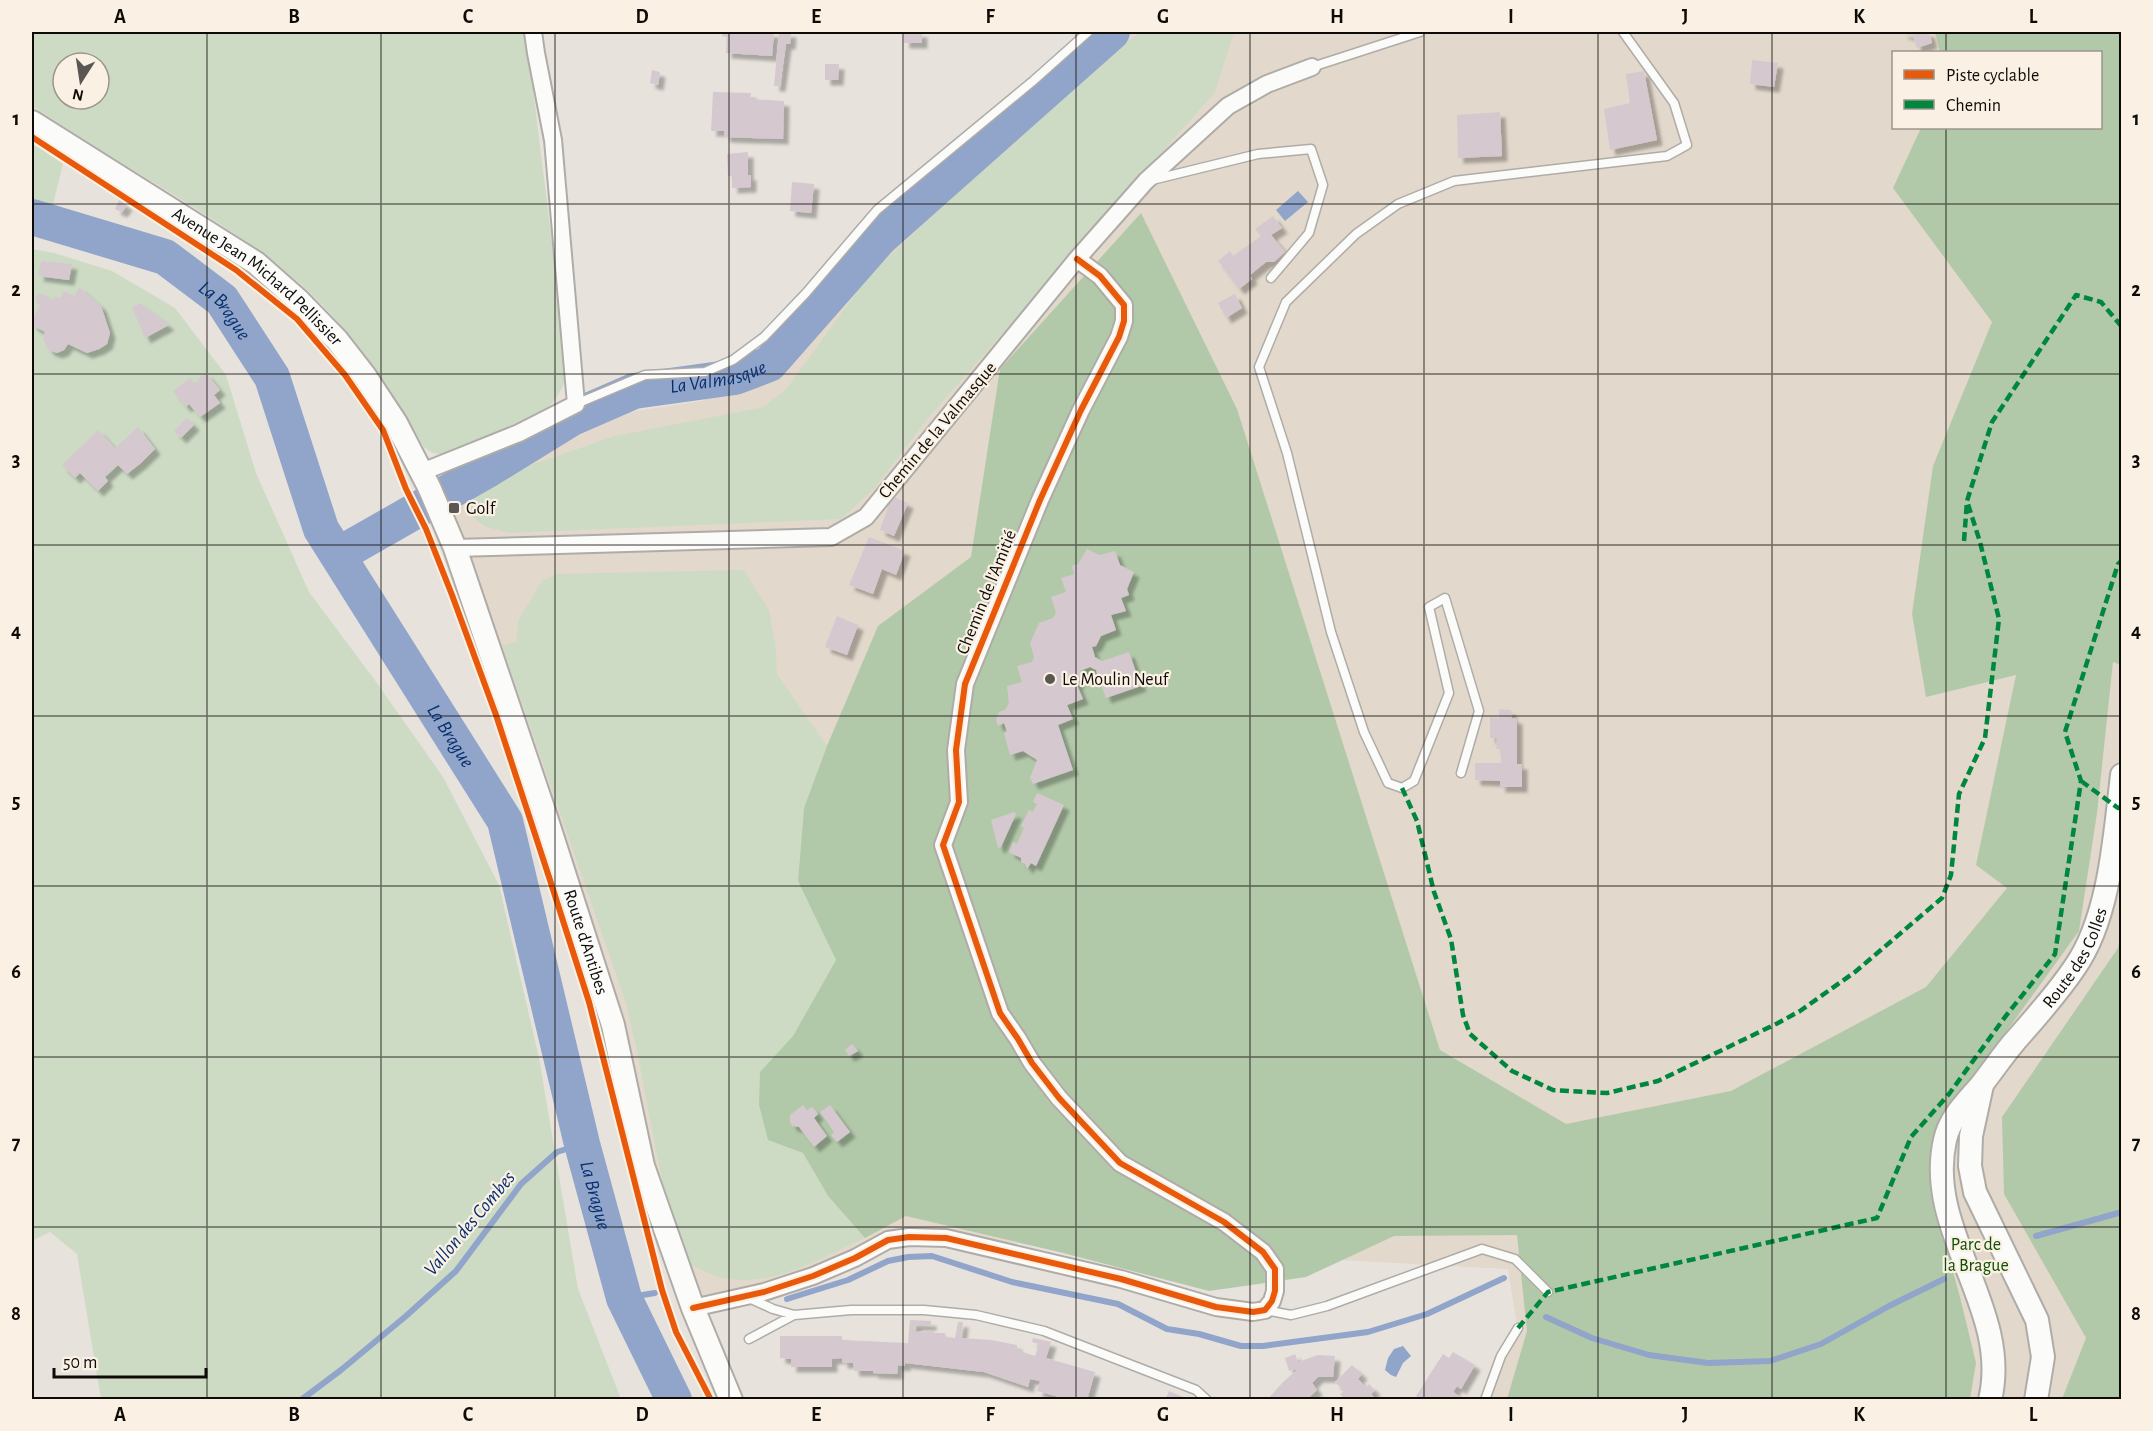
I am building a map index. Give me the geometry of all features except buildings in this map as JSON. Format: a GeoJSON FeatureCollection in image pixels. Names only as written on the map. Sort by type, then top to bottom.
{"type":"FeatureCollection","features":[{"type":"Feature","properties":{"kind":"street"},"geometry":{"type":"LineString","coordinates":[[425,479],[576,404],[554,140],[533,32]]}},
{"type":"Feature","properties":{"kind":"street","name":"Chemin de la Valmasque"},"geometry":{"type":"LineString","coordinates":[[455,548],[831,537],[866,517],[1077,259],[1146,182],[1228,106],[1267,84],[1312,67]]}},
{"type":"Feature","properties":{"kind":"street","name":"Avenue Jean Michard Pellissier"},"geometry":{"type":"LineString","coordinates":[[32,122],[256,263],[298,300],[337,340],[365,376],[396,423],[425,479]]}},
{"type":"Feature","properties":{"kind":"street","name":"Chemin de l'Amitié"},"geometry":{"type":"LineString","coordinates":[[1077,259],[1100,276],[1124,305],[1124,321],[1119,337],[1081,410],[1040,500],[965,684],[956,750],[959,802],[943,845],[1000,1013],[1032,1063],[1059,1098],[1120,1163],[1224,1222],[1263,1252],[1275,1269],[1275,1291],[1272,1301],[1265,1310]]}},
{"type":"Feature","properties":{"kind":"street","name":"Route d'Antibes"},"geometry":{"type":"LineString","coordinates":[[425,479],[455,548],[613,1025],[643,1166],[693,1308],[731,1400]]}},
{"type":"Feature","properties":{"kind":"street","name":"Route des Colles"},"geometry":{"type":"LineString","coordinates":[[1990,1400],[1994,1357],[1986,1322],[1950,1223],[1943,1194],[1941,1167],[1945,1138],[1957,1111],[2048,1005],[2077,965],[2098,919],[2110,865],[2121,775]]}},
{"type":"Feature","properties":{"kind":"street","name":"Route des Colles"},"geometry":{"type":"LineString","coordinates":[[1982,1083],[1971,1136],[1970,1166],[1975,1192],[2037,1320],[2043,1357],[2036,1400]]}},
{"type":"Feature","properties":{"kind":"street"},"geometry":{"type":"LineString","coordinates":[[693,1308],[746,1296],[813,1276],[855,1258],[888,1240],[909,1237],[957,1241],[1121,1279],[1216,1307],[1253,1312],[1265,1310]]}},
{"type":"Feature","properties":{"kind":"lane"},"geometry":{"type":"LineString","coordinates":[[576,404],[645,375],[705,372],[733,360],[764,337],[806,293],[878,210],[1034,81],[1088,32]]}},
{"type":"Feature","properties":{"kind":"lane"},"geometry":{"type":"LineString","coordinates":[[1312,67],[1420,32]]}},
{"type":"Feature","properties":{"kind":"lane"},"geometry":{"type":"LineString","coordinates":[[1461,773],[1479,711],[1445,598],[1429,607],[1449,693],[1414,781],[1402,789],[1388,783],[1364,732],[1331,632],[1287,453],[1259,367],[1286,302],[1356,234],[1398,204],[1454,181],[1667,156],[1688,146],[1674,104],[1623,32]]}},
{"type":"Feature","properties":{"kind":"lane"},"geometry":{"type":"LineString","coordinates":[[1146,182],[1258,154],[1311,149],[1323,184],[1309,233],[1271,278]]}},
{"type":"Feature","properties":{"kind":"lane"},"geometry":{"type":"LineString","coordinates":[[1265,1310],[1291,1315],[1327,1306],[1482,1249],[1515,1259],[1548,1292]]}},
{"type":"Feature","properties":{"kind":"lane"},"geometry":{"type":"LineString","coordinates":[[746,1296],[773,1309],[794,1315],[851,1310],[924,1310],[976,1315],[1044,1331],[1196,1390],[1207,1400]]}},
{"type":"Feature","properties":{"kind":"lane"},"geometry":{"type":"LineString","coordinates":[[749,1339],[794,1315]]}},
{"type":"Feature","properties":{"kind":"lane"},"geometry":{"type":"LineString","coordinates":[[1485,1400],[1501,1356],[1518,1328]]}},
{"type":"Feature","properties":{"kind":"shaded area"},"geometry":{"type":"Polygon","coordinates":[[[1112,32],[2121,32],[2121,1399],[1481,1399],[1483,1388],[1517,1326],[1508,1269],[909,1237],[693,1307],[451,504],[494,473],[575,434],[630,412],[702,401],[735,377],[769,364],[880,238],[1112,32]]]}},
{"type":"Feature","properties":{"kind":"green space"},"geometry":{"type":"Polygon","coordinates":[[[32,32],[526,32],[568,373],[562,388],[546,410],[493,438],[451,453],[430,452],[423,446],[371,363],[341,325],[292,276],[226,228],[32,106],[32,32]]]}},
{"type":"Feature","properties":{"kind":"green space"},"geometry":{"type":"Polygon","coordinates":[[[1140,32],[1234,32],[1215,92],[929,417],[873,490],[841,519],[509,533],[484,526],[467,512],[465,494],[476,484],[615,436],[764,407],[788,387],[869,275],[1047,108],[1140,32]]]}},
{"type":"Feature","properties":{"kind":"green space"},"geometry":{"type":"Polygon","coordinates":[[[1935,32],[2121,32],[2121,665],[2113,662],[2097,813],[2079,931],[1957,1100],[1933,1141],[1931,1191],[1976,1363],[1970,1399],[1507,1399],[1527,1331],[1517,1235],[1394,1236],[1306,1277],[1209,1291],[1059,1252],[906,1216],[865,1238],[828,1196],[803,1153],[768,1140],[759,1105],[760,1072],[793,1036],[836,960],[798,881],[804,808],[827,746],[878,626],[971,557],[1000,369],[1141,213],[1237,409],[1440,1050],[1566,1124],[1731,1091],[1926,987],[2007,888],[1976,865],[2016,675],[1926,697],[1912,614],[1933,466],[1992,322],[1893,188],[1921,129],[2102,129],[2102,51],[1940,51],[1935,32]]]}},
{"type":"Feature","properties":{"kind":"green space"},"geometry":{"type":"Polygon","coordinates":[[[32,143],[63,164],[52,208],[32,205],[32,143]]]}},
{"type":"Feature","properties":{"kind":"green space"},"geometry":{"type":"Polygon","coordinates":[[[32,249],[54,253],[112,271],[175,308],[226,375],[256,473],[309,592],[443,777],[499,885],[539,1058],[578,1289],[621,1399],[101,1399],[77,1254],[50,1232],[32,1241],[32,249]]]}},
{"type":"Feature","properties":{"kind":"green space"},"geometry":{"type":"Polygon","coordinates":[[[744,570],[769,610],[776,650],[777,674],[827,746],[804,808],[798,881],[836,960],[793,1036],[760,1072],[768,1140],[803,1153],[828,1196],[865,1238],[790,1271],[750,1280],[730,1279],[710,1274],[685,1261],[663,1186],[626,1003],[502,645],[516,642],[519,619],[542,581],[557,574],[744,570]]]}},
{"type":"Feature","properties":{"kind":"green space"},"geometry":{"type":"Polygon","coordinates":[[[2121,930],[2121,1399],[2062,1399],[2086,1338],[2004,1194],[2002,1117],[2118,948],[2121,930]]]}},
{"type":"Feature","properties":{"kind":"water"},"geometry":{"type":"Polygon","coordinates":[[[1298,191],[1308,202],[1285,221],[1276,210],[1298,191]]]}},
{"type":"Feature","properties":{"kind":"water"},"geometry":{"type":"Polygon","coordinates":[[[1403,1346],[1411,1356],[1403,1363],[1396,1377],[1385,1370],[1388,1358],[1394,1349],[1403,1346]]]}},
{"type":"Feature","properties":{"kind":"waterway","name":"La Valmasque"},"geometry":{"type":"LineString","coordinates":[[338,555],[489,469],[572,418],[634,391],[735,377],[769,364],[880,238],[1112,32]]}},
{"type":"Feature","properties":{"kind":"waterway","name":"La Brague"},"geometry":{"type":"LineString","coordinates":[[32,217],[165,257],[222,300],[272,377],[321,529],[505,821],[582,1144],[624,1298],[674,1400]]}},
{"type":"Feature","properties":{"kind":"waterway","name":"Vallon des Combes"},"geometry":{"type":"LineString","coordinates":[[301,1400],[406,1316],[456,1271],[521,1184],[557,1152],[582,1144]]}},
{"type":"Feature","properties":{"kind":"waterway"},"geometry":{"type":"LineString","coordinates":[[2036,1236],[2122,1212]]}},
{"type":"Feature","properties":{"kind":"waterway"},"geometry":{"type":"LineString","coordinates":[[787,1299],[848,1280],[888,1261],[932,1256],[1012,1282],[1118,1304],[1167,1329],[1199,1334],[1241,1346],[1263,1346],[1368,1332],[1427,1314],[1504,1278]]}},
{"type":"Feature","properties":{"kind":"waterway"},"geometry":{"type":"LineString","coordinates":[[1546,1317],[1592,1338],[1649,1355],[1708,1363],[1770,1361],[1821,1344],[1889,1306],[1944,1279]]}},
{"type":"Feature","properties":{"kind":"waterway"},"geometry":{"type":"LineString","coordinates":[[624,1298],[655,1293]]}},
{"type":"Feature","properties":{"kind":"marked path"},"geometry":{"type":"LineString","coordinates":[[1964,541],[1967,501],[1992,422],[2076,295],[2101,302],[2122,327]]}},
{"type":"Feature","properties":{"kind":"marked path"},"geometry":{"type":"LineString","coordinates":[[1402,788],[1417,821],[1434,892],[1451,939],[1463,1015],[1470,1034],[1512,1071],[1553,1090],[1607,1093],[1658,1081],[1778,1023],[1800,1011],[1855,972],[1942,898],[1951,875],[1959,794],[1985,738],[1999,619],[1980,542],[1967,501]]}},
{"type":"Feature","properties":{"kind":"marked path"},"geometry":{"type":"LineString","coordinates":[[1518,1328],[1548,1292],[1877,1218],[1911,1137],[1949,1094],[2005,1017],[2055,954],[2081,781],[2065,732],[2118,564],[2122,560]]}},
{"type":"Feature","properties":{"kind":"marked path"},"geometry":{"type":"LineString","coordinates":[[2081,781],[2118,808],[2122,807]]}},
{"type":"Feature","properties":{"kind":"cycle path"},"geometry":{"type":"LineString","coordinates":[[32,137],[236,270],[297,319],[345,375],[383,430],[406,489],[426,529],[496,715],[589,1002],[662,1290],[676,1332],[711,1400]]}},
{"type":"Feature","properties":{"kind":"cycle path"},"geometry":{"type":"LineString","coordinates":[[693,1308],[764,1292],[813,1276],[855,1258],[888,1240],[909,1237],[946,1238],[1121,1279],[1216,1307],[1253,1312],[1265,1310],[1272,1301],[1275,1291],[1275,1269],[1263,1252],[1224,1222],[1120,1163],[1059,1098],[1032,1063],[1000,1013],[943,845],[959,802],[956,750],[965,684],[1040,500],[1081,410],[1119,337],[1124,321],[1124,305],[1100,276],[1077,259]]}},
{"type":"Feature","properties":{"kind":"place","name":"Golf"},"geometry":{"type":"Point","coordinates":[454,508]}},
{"type":"Feature","properties":{"kind":"place","name":"Le Moulin Neuf"},"geometry":{"type":"Point","coordinates":[1050,679]}},
{"type":"Feature","properties":{"kind":"park label","name":"Parc de la Brague"},"geometry":{"type":"Point","coordinates":[1976,1254]}}]}
